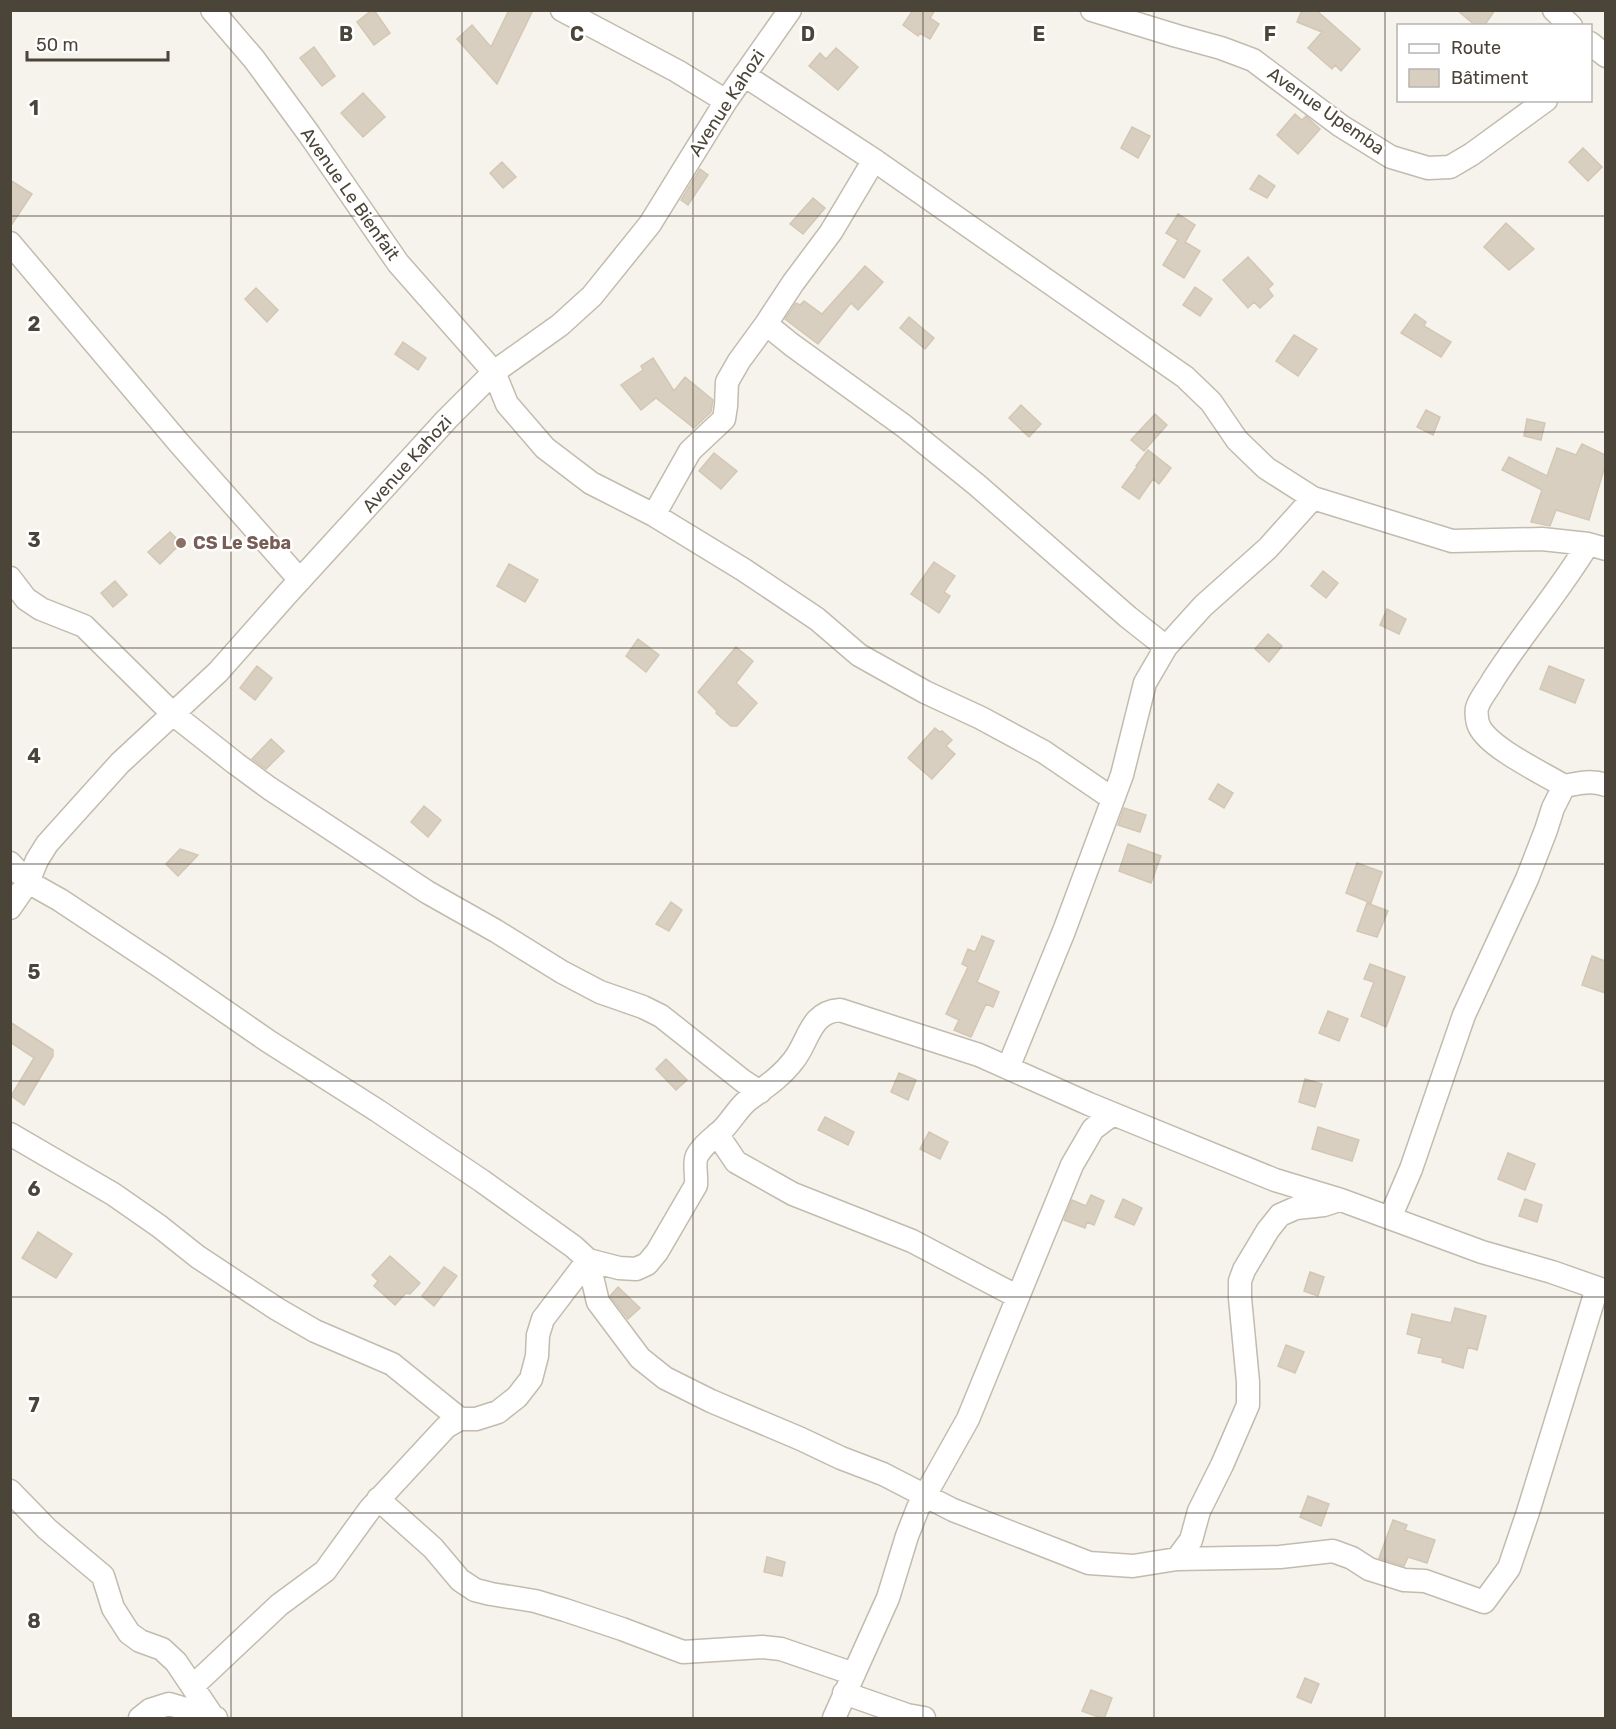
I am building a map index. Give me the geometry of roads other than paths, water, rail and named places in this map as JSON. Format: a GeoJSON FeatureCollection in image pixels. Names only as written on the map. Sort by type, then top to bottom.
{"type":"FeatureCollection","features":[{"type":"Feature","properties":{"kind":"street","name":"Avenue Le Bienfait"},"geometry":{"type":"LineString","coordinates":[[212,10],[268,78],[398,263],[494,372],[507,404],[545,448],[591,483],[654,515],[744,570],[818,619],[859,655],[925,692],[981,718],[1044,752],[1113,799]]}},
{"type":"Feature","properties":{"kind":"street"},"geometry":{"type":"LineString","coordinates":[[562,10],[677,71],[726,101]]}},
{"type":"Feature","properties":{"kind":"street","name":"Avenue Kahozi"},"geometry":{"type":"LineString","coordinates":[[10,908],[28,882],[37,860],[60,827],[120,763],[218,672],[447,419],[494,372],[560,325],[592,296],[650,224],[726,101],[790,10]]}},
{"type":"Feature","properties":{"kind":"street","name":"Avenue Upemba"},"geometry":{"type":"LineString","coordinates":[[1092,10],[1221,48],[1253,60],[1351,132],[1391,157],[1428,168],[1450,167],[1457,163],[1543,102]]}},
{"type":"Feature","properties":{"kind":"street"},"geometry":{"type":"LineString","coordinates":[[1554,10],[1569,24]]}},
{"type":"Feature","properties":{"kind":"street"},"geometry":{"type":"LineString","coordinates":[[1592,45],[1605,56],[1592,66]]}},
{"type":"Feature","properties":{"kind":"street"},"geometry":{"type":"LineString","coordinates":[[744,75],[874,160],[1185,377],[1211,402],[1237,440],[1266,468],[1313,498],[1452,541],[1542,539],[1597,547]]}},
{"type":"Feature","properties":{"kind":"street"},"geometry":{"type":"LineString","coordinates":[[654,515],[690,451],[724,419],[727,382],[739,361],[831,232],[874,160]]}},
{"type":"Feature","properties":{"kind":"street"},"geometry":{"type":"LineString","coordinates":[[10,243],[300,580]]}},
{"type":"Feature","properties":{"kind":"street"},"geometry":{"type":"LineString","coordinates":[[766,324],[913,433],[1166,647]]}},
{"type":"Feature","properties":{"kind":"street"},"geometry":{"type":"LineString","coordinates":[[1008,1068],[1064,931],[1122,775],[1145,683],[1166,647],[1203,606],[1268,548],[1313,498]]}},
{"type":"Feature","properties":{"kind":"street"},"geometry":{"type":"LineString","coordinates":[[1597,547],[1569,575],[1506,659],[1477,707],[1478,724],[1485,735],[1527,765],[1564,786],[1583,782],[1605,785]]}},
{"type":"Feature","properties":{"kind":"street"},"geometry":{"type":"LineString","coordinates":[[10,578],[26,599],[41,609],[84,626],[173,714],[269,788],[427,892],[562,972],[600,992],[661,1016],[760,1092]]}},
{"type":"Feature","properties":{"kind":"street"},"geometry":{"type":"LineString","coordinates":[[1390,1218],[1411,1169],[1464,1016],[1522,890],[1553,808],[1564,786]]}},
{"type":"Feature","properties":{"kind":"street"},"geometry":{"type":"LineString","coordinates":[[10,863],[28,882],[60,900],[268,1041],[482,1181],[574,1247],[588,1260],[619,1268],[636,1269],[647,1264],[657,1252],[696,1185],[697,1155],[747,1101],[781,1074],[794,1060],[810,1029],[820,1016],[830,1010],[840,1010],[979,1055],[1113,1114],[1275,1180],[1341,1200],[1482,1252],[1601,1289],[1509,1568],[1484,1602],[1425,1581],[1404,1580],[1369,1569],[1352,1558],[1333,1551],[1280,1557],[1177,1559],[1133,1566],[1089,1563],[953,1510],[883,1474],[711,1401],[665,1378],[640,1358],[598,1302],[588,1260]]}},
{"type":"Feature","properties":{"kind":"street"},"geometry":{"type":"LineString","coordinates":[[834,1719],[888,1598],[918,1508],[968,1419],[1072,1165],[1093,1129],[1113,1114]]}},
{"type":"Feature","properties":{"kind":"street"},"geometry":{"type":"LineString","coordinates":[[10,1134],[113,1194],[198,1257],[277,1309],[315,1331],[392,1364],[460,1419]]}},
{"type":"Feature","properties":{"kind":"street"},"geometry":{"type":"LineString","coordinates":[[717,1134],[736,1162],[793,1194],[912,1240],[1018,1297]]}},
{"type":"Feature","properties":{"kind":"street"},"geometry":{"type":"LineString","coordinates":[[1177,1559],[1191,1540],[1199,1511],[1248,1405],[1240,1298],[1240,1281],[1244,1270],[1268,1230],[1281,1215],[1296,1208],[1324,1205],[1341,1200]]}},
{"type":"Feature","properties":{"kind":"street"},"geometry":{"type":"LineString","coordinates":[[192,1686],[279,1605],[325,1571],[378,1499],[446,1427],[460,1419],[476,1419],[498,1412],[518,1397],[531,1378],[543,1319],[588,1260]]}},
{"type":"Feature","properties":{"kind":"street"},"geometry":{"type":"LineString","coordinates":[[10,1491],[47,1529],[103,1576],[113,1608],[129,1633],[140,1641],[162,1649],[176,1662],[215,1718]]}},
{"type":"Feature","properties":{"kind":"street"},"geometry":{"type":"LineString","coordinates":[[378,1499],[433,1548],[460,1580],[475,1590],[535,1601],[622,1629],[683,1652],[762,1647],[781,1649],[907,1715],[924,1719]]}},
{"type":"Feature","properties":{"kind":"street"},"geometry":{"type":"LineString","coordinates":[[140,1719],[150,1710],[169,1704],[215,1718]]}},
{"type":"Feature","properties":{"kind":"place","name":"CS Le Seba"},"geometry":{"type":"Point","coordinates":[181,543]}}]}
